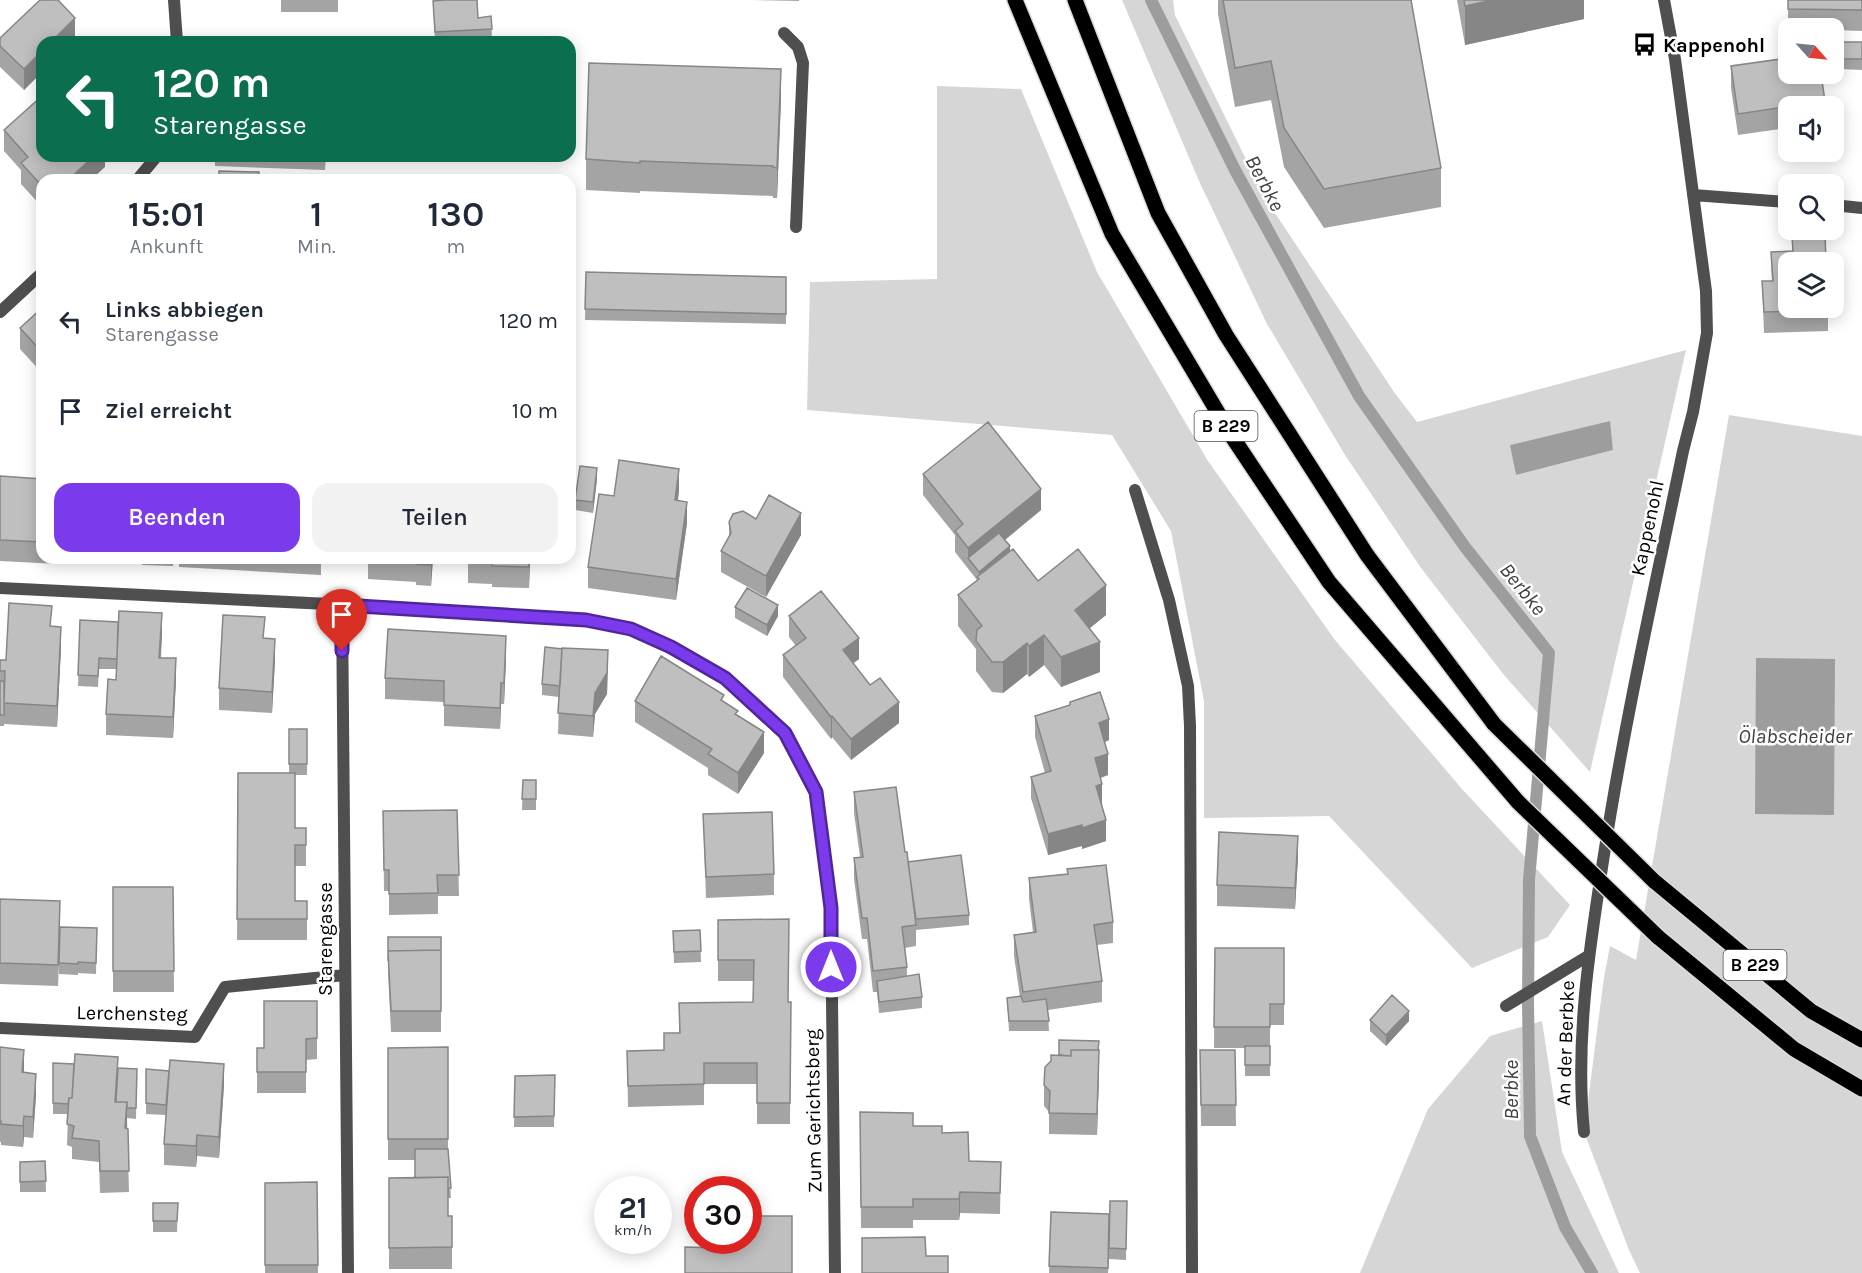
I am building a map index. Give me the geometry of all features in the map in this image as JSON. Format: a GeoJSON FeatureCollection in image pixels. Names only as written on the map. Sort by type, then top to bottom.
{"type":"FeatureCollection","features":[{"type":"Feature","properties":{"kind":"main road","name":"B 229"},"geometry":{"type":"LineString","coordinates":[[1015,0],[1112,234],[1233,438],[1329,582],[1518,802],[1658,937],[1794,1050],[1862,1089]]}},
{"type":"Feature","properties":{"kind":"main road","name":"B 229"},"geometry":{"type":"LineString","coordinates":[[1076,0],[1158,213],[1226,335],[1367,555],[1494,724],[1654,881],[1811,1011],[1862,1040]]}},
{"type":"Feature","properties":{"kind":"street"},"geometry":{"type":"LineString","coordinates":[[174,0],[177,36]]}},
{"type":"Feature","properties":{"kind":"street","name":"Kappenohl"},"geometry":{"type":"LineString","coordinates":[[1588,956],[1615,786],[1683,451],[1693,412],[1707,333],[1706,291],[1675,59],[1664,0]]}},
{"type":"Feature","properties":{"kind":"street"},"geometry":{"type":"LineString","coordinates":[[784,33],[798,47],[803,63],[796,226]]}},
{"type":"Feature","properties":{"kind":"street"},"geometry":{"type":"LineString","coordinates":[[142,174],[152,162]]}},
{"type":"Feature","properties":{"kind":"street"},"geometry":{"type":"LineString","coordinates":[[1693,195],[1778,201]]}},
{"type":"Feature","properties":{"kind":"street"},"geometry":{"type":"LineString","coordinates":[[1844,206],[1862,208]]}},
{"type":"Feature","properties":{"kind":"street"},"geometry":{"type":"LineString","coordinates":[[0,312],[36,279]]}},
{"type":"Feature","properties":{"kind":"street"},"geometry":{"type":"LineString","coordinates":[[1135,490],[1169,600],[1188,686],[1192,1273]]}},
{"type":"Feature","properties":{"kind":"street","name":"Zum Gerichtsberg"},"geometry":{"type":"LineString","coordinates":[[0,588],[586,620],[631,629],[671,647],[725,678],[785,733],[816,792],[831,908],[835,1273]]}},
{"type":"Feature","properties":{"kind":"street","name":"Starengasse"},"geometry":{"type":"LineString","coordinates":[[342,605],[348,1273]]}},
{"type":"Feature","properties":{"kind":"street"},"geometry":{"type":"LineString","coordinates":[[1506,1006],[1551,976],[1588,956]]}},
{"type":"Feature","properties":{"kind":"street","name":"An der Berbke"},"geometry":{"type":"LineString","coordinates":[[1584,1132],[1580,1100],[1582,1016],[1588,956]]}},
{"type":"Feature","properties":{"kind":"street","name":"Lerchensteg"},"geometry":{"type":"LineString","coordinates":[[0,1028],[195,1037],[225,987],[345,975]]}},
{"type":"Feature","properties":{"kind":"shaded area"},"geometry":{"type":"Polygon","coordinates":[[[1122,0],[1173,0],[1175,15],[1265,198],[1394,392],[1417,422],[1686,350],[1590,772],[1504,675],[1421,568],[1345,455],[1267,324],[1199,181],[1122,0]],[[1609,422],[1511,445],[1516,475],[1613,450],[1609,422]]]}},
{"type":"Feature","properties":{"kind":"shaded area"},"geometry":{"type":"Polygon","coordinates":[[[937,86],[1021,89],[1097,272],[1208,461],[1335,640],[1462,789],[1570,905],[1548,937],[1472,968],[1329,816],[1204,818],[1204,701],[1171,531],[1112,435],[807,410],[810,282],[937,279],[937,86]]]}},
{"type":"Feature","properties":{"kind":"shaded area"},"geometry":{"type":"Polygon","coordinates":[[[1729,415],[1862,436],[1862,1273],[1640,1273],[1584,1132],[1610,946],[1636,960],[1729,415]]]}},
{"type":"Feature","properties":{"kind":"shaded area"},"geometry":{"type":"Polygon","coordinates":[[[1542,1021],[1562,1152],[1619,1273],[1360,1273],[1428,1109],[1490,1036],[1542,1021]]]}},
{"type":"Feature","properties":{"kind":"water"},"geometry":{"type":"Polygon","coordinates":[[[1610,421],[1613,450],[1516,475],[1510,445],[1610,421]]]}},
{"type":"Feature","properties":{"kind":"water","name":"Ölabscheider"},"geometry":{"type":"Polygon","coordinates":[[[1756,658],[1835,659],[1834,815],[1755,814],[1756,658]]]}},
{"type":"Feature","properties":{"kind":"building"},"geometry":{"type":"Polygon","coordinates":[[[40,0],[58,0],[75,18],[57,36],[36,36],[36,57],[24,69],[0,46],[0,38],[40,0]]]}},
{"type":"Feature","properties":{"kind":"building"},"geometry":{"type":"Polygon","coordinates":[[[477,0],[478,18],[491,16],[492,29],[435,32],[433,1],[477,0]]]}},
{"type":"Feature","properties":{"kind":"building"},"geometry":{"type":"Polygon","coordinates":[[[1223,0],[1411,0],[1441,168],[1324,189],[1284,128],[1271,61],[1235,68],[1223,0]]]}},
{"type":"Feature","properties":{"kind":"building"},"geometry":{"type":"Polygon","coordinates":[[[1464,0],[1493,0],[1465,6],[1464,0]]]}},
{"type":"Feature","properties":{"kind":"building"},"geometry":{"type":"Polygon","coordinates":[[[1788,0],[1862,0],[1862,10],[1788,9],[1788,0]]]}},
{"type":"Feature","properties":{"kind":"building"},"geometry":{"type":"Polygon","coordinates":[[[1844,42],[1862,42],[1862,59],[1844,59],[1844,42]]]}},
{"type":"Feature","properties":{"kind":"building"},"geometry":{"type":"Polygon","coordinates":[[[1778,59],[1778,84],[1822,84],[1824,96],[1778,96],[1778,108],[1738,114],[1731,66],[1778,59]]]}},
{"type":"Feature","properties":{"kind":"building"},"geometry":{"type":"Polygon","coordinates":[[[589,63],[781,69],[777,168],[773,166],[640,161],[640,163],[586,159],[589,63]]]}},
{"type":"Feature","properties":{"kind":"building"},"geometry":{"type":"Polygon","coordinates":[[[36,101],[36,162],[88,162],[74,174],[36,174],[36,179],[21,163],[28,157],[4,130],[36,101]]]}},
{"type":"Feature","properties":{"kind":"building"},"geometry":{"type":"Polygon","coordinates":[[[219,171],[259,172],[259,174],[219,174],[219,171]]]}},
{"type":"Feature","properties":{"kind":"building"},"geometry":{"type":"Polygon","coordinates":[[[1792,240],[1825,240],[1826,252],[1778,252],[1778,312],[1764,312],[1762,281],[1773,281],[1771,252],[1793,251],[1792,240]]]}},
{"type":"Feature","properties":{"kind":"building"},"geometry":{"type":"Polygon","coordinates":[[[586,272],[786,277],[786,314],[585,309],[586,272]]]}},
{"type":"Feature","properties":{"kind":"building"},"geometry":{"type":"Polygon","coordinates":[[[36,313],[36,345],[20,328],[36,313]]]}},
{"type":"Feature","properties":{"kind":"building"},"geometry":{"type":"Polygon","coordinates":[[[988,422],[1041,489],[968,548],[955,531],[963,524],[923,474],[988,422]]]}},
{"type":"Feature","properties":{"kind":"building"},"geometry":{"type":"Polygon","coordinates":[[[619,460],[679,469],[675,500],[687,502],[676,579],[588,567],[599,494],[614,496],[619,460]]]}},
{"type":"Feature","properties":{"kind":"building"},"geometry":{"type":"Polygon","coordinates":[[[580,466],[597,468],[593,502],[576,500],[580,466]]]}},
{"type":"Feature","properties":{"kind":"building"},"geometry":{"type":"Polygon","coordinates":[[[0,476],[36,479],[36,542],[0,540],[0,476]]]}},
{"type":"Feature","properties":{"kind":"building"},"geometry":{"type":"Polygon","coordinates":[[[769,495],[801,513],[766,576],[721,551],[731,533],[729,522],[733,514],[743,511],[756,519],[769,495]]]}},
{"type":"Feature","properties":{"kind":"building"},"geometry":{"type":"Polygon","coordinates":[[[999,533],[1010,546],[979,572],[968,558],[999,533]]]}},
{"type":"Feature","properties":{"kind":"building"},"geometry":{"type":"Polygon","coordinates":[[[1013,549],[1038,581],[1078,549],[1106,585],[1075,610],[1100,642],[1061,657],[1044,635],[1029,646],[1027,643],[1003,662],[992,662],[976,641],[977,630],[982,626],[958,595],[1013,549]]]}},
{"type":"Feature","properties":{"kind":"building"},"geometry":{"type":"Polygon","coordinates":[[[492,564],[529,564],[529,567],[492,566],[492,564]]]}},
{"type":"Feature","properties":{"kind":"building"},"geometry":{"type":"Polygon","coordinates":[[[747,588],[778,605],[767,625],[735,607],[747,588]]]}},
{"type":"Feature","properties":{"kind":"building"},"geometry":{"type":"Polygon","coordinates":[[[821,591],[859,638],[843,650],[870,685],[880,678],[899,702],[851,739],[783,655],[806,638],[789,616],[821,591]]]}},
{"type":"Feature","properties":{"kind":"building"},"geometry":{"type":"Polygon","coordinates":[[[9,603],[52,606],[50,626],[61,627],[57,706],[4,703],[5,671],[0,671],[0,660],[6,660],[9,603]]]}},
{"type":"Feature","properties":{"kind":"building"},"geometry":{"type":"Polygon","coordinates":[[[119,611],[162,613],[159,658],[176,658],[173,717],[106,714],[108,679],[116,680],[119,611]]]}},
{"type":"Feature","properties":{"kind":"building"},"geometry":{"type":"Polygon","coordinates":[[[223,615],[265,617],[263,638],[275,639],[272,692],[219,688],[223,615]]]}},
{"type":"Feature","properties":{"kind":"building"},"geometry":{"type":"Polygon","coordinates":[[[80,620],[118,622],[117,659],[99,658],[98,676],[78,675],[80,620]]]}},
{"type":"Feature","properties":{"kind":"building"},"geometry":{"type":"Polygon","coordinates":[[[388,629],[506,636],[504,683],[501,683],[500,708],[444,705],[444,681],[385,678],[388,629]]]}},
{"type":"Feature","properties":{"kind":"building"},"geometry":{"type":"Polygon","coordinates":[[[545,647],[562,649],[560,686],[542,684],[545,647]]]}},
{"type":"Feature","properties":{"kind":"building"},"geometry":{"type":"Polygon","coordinates":[[[562,648],[608,650],[607,673],[595,693],[593,716],[558,713],[562,648]]]}},
{"type":"Feature","properties":{"kind":"building"},"geometry":{"type":"Polygon","coordinates":[[[661,656],[724,695],[721,700],[738,711],[735,714],[764,732],[738,773],[708,754],[712,749],[635,701],[661,656]]]}},
{"type":"Feature","properties":{"kind":"building"},"geometry":{"type":"Polygon","coordinates":[[[0,681],[4,681],[4,715],[0,715],[0,681]]]}},
{"type":"Feature","properties":{"kind":"building"},"geometry":{"type":"Polygon","coordinates":[[[1100,692],[1109,719],[1099,723],[1108,754],[1095,758],[1102,784],[1096,786],[1106,820],[1082,828],[1082,825],[1048,834],[1031,777],[1051,771],[1035,716],[1070,705],[1070,702],[1100,692]]]}},
{"type":"Feature","properties":{"kind":"building"},"geometry":{"type":"Polygon","coordinates":[[[289,729],[307,729],[307,764],[289,764],[289,729]]]}},
{"type":"Feature","properties":{"kind":"building"},"geometry":{"type":"Polygon","coordinates":[[[238,773],[295,773],[295,828],[306,828],[306,845],[295,845],[295,901],[307,901],[307,919],[237,919],[238,773]]]}},
{"type":"Feature","properties":{"kind":"building"},"geometry":{"type":"Polygon","coordinates":[[[523,780],[536,780],[536,799],[522,799],[523,780]]]}},
{"type":"Feature","properties":{"kind":"building"},"geometry":{"type":"Polygon","coordinates":[[[896,787],[916,925],[902,927],[907,967],[873,971],[867,918],[862,918],[854,858],[863,857],[854,792],[896,787]]]}},
{"type":"Feature","properties":{"kind":"building"},"geometry":{"type":"Polygon","coordinates":[[[457,810],[459,875],[437,875],[438,893],[389,894],[389,870],[384,870],[383,811],[457,810]]]}},
{"type":"Feature","properties":{"kind":"building"},"geometry":{"type":"Polygon","coordinates":[[[772,812],[774,874],[706,877],[703,814],[772,812]]]}},
{"type":"Feature","properties":{"kind":"building"},"geometry":{"type":"Polygon","coordinates":[[[1219,832],[1298,836],[1295,888],[1217,885],[1219,832]]]}},
{"type":"Feature","properties":{"kind":"building"},"geometry":{"type":"Polygon","coordinates":[[[961,855],[969,915],[916,919],[908,862],[961,855]]]}},
{"type":"Feature","properties":{"kind":"building"},"geometry":{"type":"Polygon","coordinates":[[[1106,865],[1113,922],[1094,925],[1102,981],[1023,992],[1014,935],[1036,932],[1029,878],[1068,874],[1067,869],[1106,865]]]}},
{"type":"Feature","properties":{"kind":"building"},"geometry":{"type":"Polygon","coordinates":[[[113,887],[173,887],[174,971],[113,971],[113,887]]]}},
{"type":"Feature","properties":{"kind":"building"},"geometry":{"type":"Polygon","coordinates":[[[0,899],[60,901],[58,965],[0,963],[0,899]]]}},
{"type":"Feature","properties":{"kind":"building"},"geometry":{"type":"Polygon","coordinates":[[[789,919],[790,1103],[757,1103],[757,1063],[704,1063],[704,1084],[628,1086],[627,1051],[664,1050],[664,1033],[680,1033],[679,1003],[753,1002],[754,960],[718,960],[718,920],[789,919]]]}},
{"type":"Feature","properties":{"kind":"building"},"geometry":{"type":"Polygon","coordinates":[[[60,927],[97,928],[96,963],[59,963],[60,927]]]}},
{"type":"Feature","properties":{"kind":"building"},"geometry":{"type":"Polygon","coordinates":[[[700,930],[701,951],[674,952],[673,931],[700,930]]]}},
{"type":"Feature","properties":{"kind":"building"},"geometry":{"type":"Polygon","coordinates":[[[388,937],[441,937],[441,950],[388,951],[388,937]]]}},
{"type":"Feature","properties":{"kind":"building"},"geometry":{"type":"Polygon","coordinates":[[[1215,948],[1284,948],[1284,1004],[1270,1004],[1270,1027],[1214,1027],[1215,948]]]}},
{"type":"Feature","properties":{"kind":"building"},"geometry":{"type":"Polygon","coordinates":[[[441,950],[441,1011],[391,1011],[388,951],[441,950]]]}},
{"type":"Feature","properties":{"kind":"building"},"geometry":{"type":"Polygon","coordinates":[[[919,974],[922,997],[879,1002],[877,981],[919,974]]]}},
{"type":"Feature","properties":{"kind":"building"},"geometry":{"type":"Polygon","coordinates":[[[1392,995],[1409,1011],[1386,1035],[1370,1020],[1392,995]]]}},
{"type":"Feature","properties":{"kind":"building"},"geometry":{"type":"Polygon","coordinates":[[[1021,996],[1023,1002],[1046,999],[1049,1021],[1009,1021],[1007,998],[1021,996]]]}},
{"type":"Feature","properties":{"kind":"building"},"geometry":{"type":"Polygon","coordinates":[[[264,1001],[317,1001],[317,1038],[306,1039],[306,1072],[257,1072],[257,1048],[264,1048],[264,1001]]]}},
{"type":"Feature","properties":{"kind":"building"},"geometry":{"type":"Polygon","coordinates":[[[1059,1040],[1099,1041],[1098,1050],[1071,1050],[1071,1056],[1059,1055],[1059,1040]]]}},
{"type":"Feature","properties":{"kind":"building"},"geometry":{"type":"Polygon","coordinates":[[[1245,1046],[1270,1046],[1270,1065],[1245,1065],[1245,1046]]]}},
{"type":"Feature","properties":{"kind":"building"},"geometry":{"type":"Polygon","coordinates":[[[0,1047],[24,1050],[22,1072],[36,1074],[33,1117],[24,1116],[23,1126],[1,1124],[0,1121],[0,1047]]]}},
{"type":"Feature","properties":{"kind":"building"},"geometry":{"type":"Polygon","coordinates":[[[448,1047],[448,1139],[388,1139],[388,1048],[448,1047]]]}},
{"type":"Feature","properties":{"kind":"building"},"geometry":{"type":"Polygon","coordinates":[[[1071,1050],[1099,1050],[1097,1114],[1049,1113],[1050,1091],[1044,1085],[1045,1067],[1051,1061],[1051,1055],[1071,1056],[1071,1050]]]}},
{"type":"Feature","properties":{"kind":"building"},"geometry":{"type":"Polygon","coordinates":[[[1200,1050],[1235,1050],[1236,1105],[1201,1105],[1200,1050]]]}},
{"type":"Feature","properties":{"kind":"building"},"geometry":{"type":"Polygon","coordinates":[[[75,1054],[118,1057],[115,1102],[127,1102],[125,1128],[128,1129],[129,1171],[100,1171],[99,1141],[72,1138],[74,1126],[67,1124],[69,1098],[72,1098],[75,1054]]]}},
{"type":"Feature","properties":{"kind":"building"},"geometry":{"type":"Polygon","coordinates":[[[170,1060],[224,1064],[219,1137],[197,1135],[196,1146],[164,1144],[170,1060]]]}},
{"type":"Feature","properties":{"kind":"building"},"geometry":{"type":"Polygon","coordinates":[[[53,1063],[74,1064],[72,1098],[69,1098],[68,1104],[53,1103],[53,1063]]]}},
{"type":"Feature","properties":{"kind":"building"},"geometry":{"type":"Polygon","coordinates":[[[118,1068],[137,1069],[136,1108],[127,1108],[127,1102],[116,1102],[118,1068]]]}},
{"type":"Feature","properties":{"kind":"building"},"geometry":{"type":"Polygon","coordinates":[[[146,1069],[169,1071],[166,1105],[146,1103],[146,1069]]]}},
{"type":"Feature","properties":{"kind":"building"},"geometry":{"type":"Polygon","coordinates":[[[555,1075],[554,1116],[514,1117],[515,1076],[555,1075]]]}},
{"type":"Feature","properties":{"kind":"building"},"geometry":{"type":"Polygon","coordinates":[[[860,1112],[913,1113],[913,1126],[942,1126],[942,1133],[968,1132],[969,1161],[1001,1162],[1000,1193],[960,1192],[959,1199],[913,1199],[913,1207],[861,1207],[860,1112]]]}},
{"type":"Feature","properties":{"kind":"building"},"geometry":{"type":"Polygon","coordinates":[[[415,1149],[448,1149],[451,1188],[448,1188],[448,1177],[415,1178],[415,1149]]]}},
{"type":"Feature","properties":{"kind":"building"},"geometry":{"type":"Polygon","coordinates":[[[45,1161],[46,1181],[20,1182],[20,1162],[45,1161]]]}},
{"type":"Feature","properties":{"kind":"building"},"geometry":{"type":"Polygon","coordinates":[[[448,1177],[448,1216],[452,1216],[452,1247],[389,1248],[389,1178],[448,1177]]]}},
{"type":"Feature","properties":{"kind":"building"},"geometry":{"type":"Polygon","coordinates":[[[317,1182],[318,1265],[265,1265],[265,1183],[317,1182]]]}},
{"type":"Feature","properties":{"kind":"building"},"geometry":{"type":"Polygon","coordinates":[[[1110,1201],[1127,1201],[1126,1249],[1109,1248],[1110,1201]]]}},
{"type":"Feature","properties":{"kind":"building"},"geometry":{"type":"Polygon","coordinates":[[[153,1203],[178,1203],[177,1221],[153,1221],[153,1203]]]}},
{"type":"Feature","properties":{"kind":"building"},"geometry":{"type":"Polygon","coordinates":[[[1051,1212],[1109,1214],[1108,1268],[1049,1266],[1051,1212]]]}},
{"type":"Feature","properties":{"kind":"building"},"geometry":{"type":"Polygon","coordinates":[[[762,1216],[792,1216],[792,1273],[685,1273],[685,1254],[762,1254],[762,1216]]]}},
{"type":"Feature","properties":{"kind":"building"},"geometry":{"type":"Polygon","coordinates":[[[925,1237],[926,1256],[948,1256],[948,1273],[862,1273],[862,1238],[925,1237]]]}},
{"type":"Feature","properties":{"kind":"waterway","name":"Berbke"},"geometry":{"type":"LineString","coordinates":[[1151,0],[1235,170],[1359,396],[1465,547],[1549,653],[1529,880],[1530,1136],[1565,1227],[1592,1273]]}},
{"type":"Feature","properties":{"kind":"place","name":"Kappenohl"},"geometry":{"type":"Point","coordinates":[1645,45]}},
{"type":"Feature","properties":{"kind":"route"},"geometry":{"type":"LineString","coordinates":[[342,651],[342,605],[586,620],[631,629],[671,647],[725,678],[785,733],[816,792],[831,908],[831,967]]}}]}
